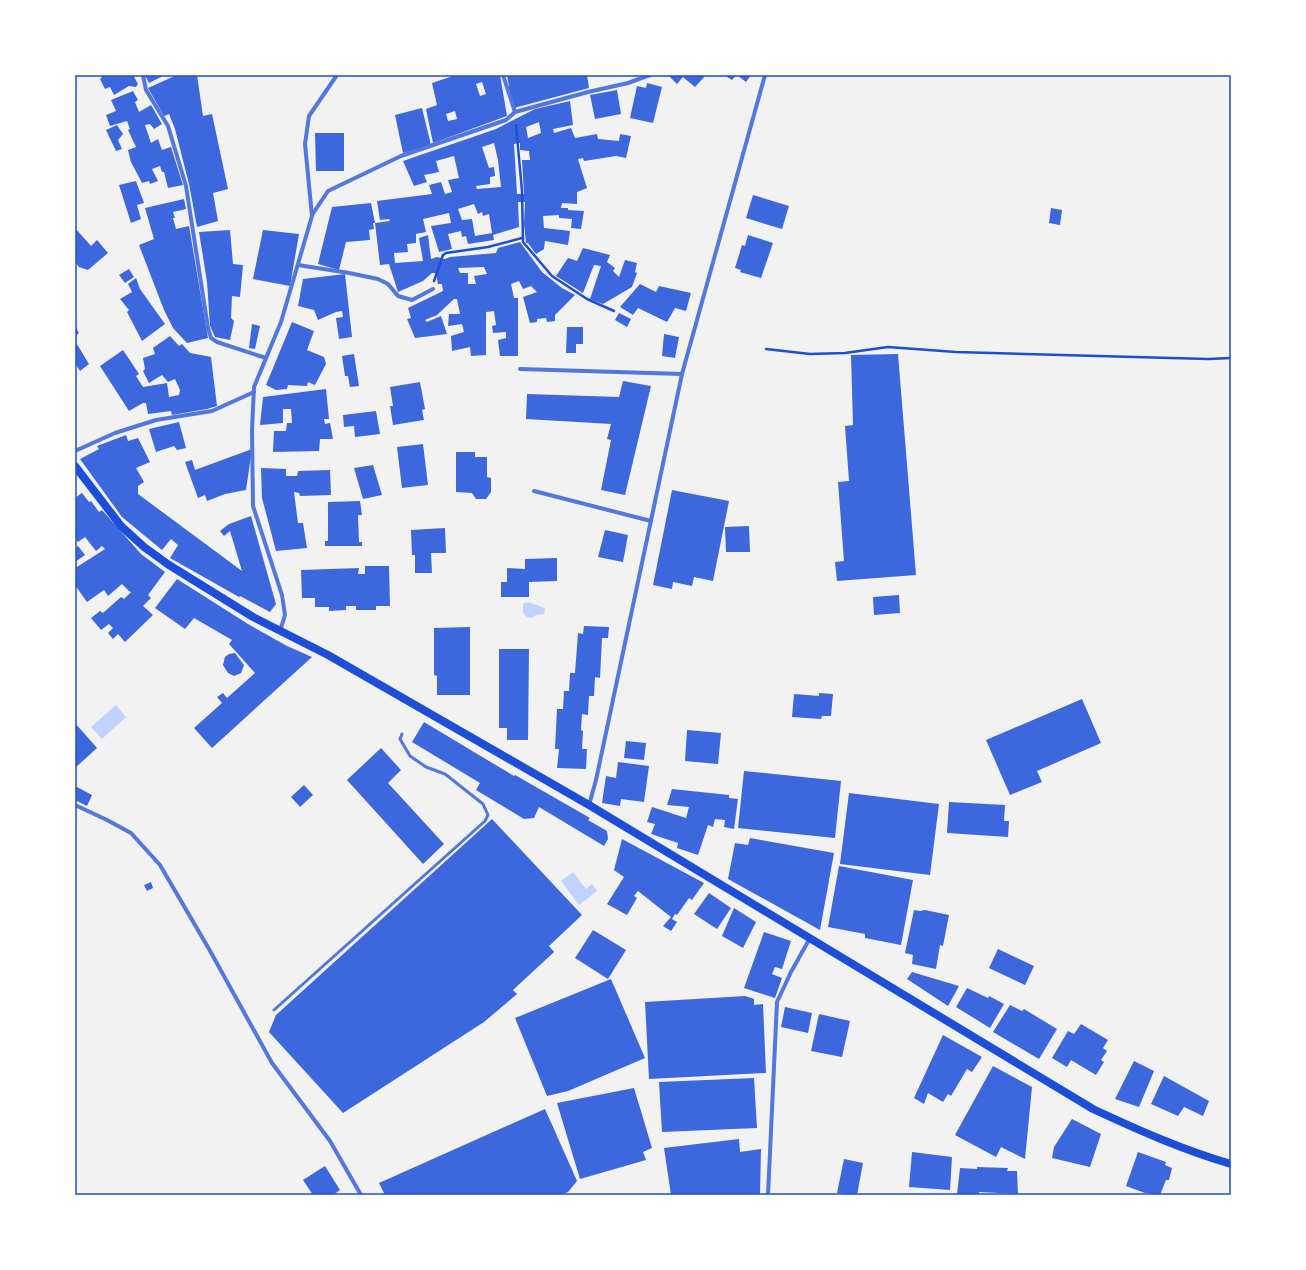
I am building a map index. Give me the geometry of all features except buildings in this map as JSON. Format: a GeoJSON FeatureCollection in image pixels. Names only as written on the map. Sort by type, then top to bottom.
{"type":"FeatureCollection","features":[{"type":"Feature","properties":{"kind":"main road"},"geometry":{"type":"LineString","coordinates":[[75,466],[121,526],[144,547],[169,565],[240,609],[328,655],[589,806],[1093,1109],[1145,1134],[1195,1154],[1231,1164]]}},
{"type":"Feature","properties":{"kind":"street"},"geometry":{"type":"LineString","coordinates":[[143,75],[146,90],[168,126],[186,186],[208,328],[211,338],[216,342],[266,358]]}},
{"type":"Feature","properties":{"kind":"street"},"geometry":{"type":"LineString","coordinates":[[312,216],[305,144],[309,116],[337,75]]}},
{"type":"Feature","properties":{"kind":"street"},"geometry":{"type":"LineString","coordinates":[[503,75],[515,112]]}},
{"type":"Feature","properties":{"kind":"street"},"geometry":{"type":"LineString","coordinates":[[280,631],[285,615],[282,596],[253,506],[252,430],[254,392],[281,322],[312,216],[328,191],[401,156],[506,120],[515,112],[588,92],[628,83],[650,75]]}},
{"type":"Feature","properties":{"kind":"street"},"geometry":{"type":"LineString","coordinates":[[589,806],[596,780],[682,374],[765,75]]}},
{"type":"Feature","properties":{"kind":"street"},"geometry":{"type":"LineString","coordinates":[[298,266],[349,273],[378,279],[388,284],[398,296],[412,300],[433,289]]}},
{"type":"Feature","properties":{"kind":"street"},"geometry":{"type":"LineString","coordinates":[[520,369],[682,374]]}},
{"type":"Feature","properties":{"kind":"street"},"geometry":{"type":"LineString","coordinates":[[75,451],[115,433],[156,420],[212,411],[254,392]]}},
{"type":"Feature","properties":{"kind":"street"},"geometry":{"type":"LineString","coordinates":[[534,491],[650,521]]}},
{"type":"Feature","properties":{"kind":"street"},"geometry":{"type":"LineString","coordinates":[[75,805],[131,833],[160,865],[209,949],[272,1063],[330,1141],[361,1195]]}},
{"type":"Feature","properties":{"kind":"street"},"geometry":{"type":"LineString","coordinates":[[768,1195],[777,1002],[791,972],[810,938]]}},
{"type":"Feature","properties":{"kind":"lane"},"geometry":{"type":"LineString","coordinates":[[274,1010],[485,821],[488,815],[483,804],[445,774],[426,767],[410,756],[400,739],[402,734]]}},
{"type":"Feature","properties":{"kind":"path"},"geometry":{"type":"LineString","coordinates":[[515,112],[521,175],[523,242],[552,276],[587,299],[614,311]]}},
{"type":"Feature","properties":{"kind":"path"},"geometry":{"type":"LineString","coordinates":[[433,289],[443,255],[446,253],[488,247],[523,238]]}},
{"type":"Feature","properties":{"kind":"path"},"geometry":{"type":"LineString","coordinates":[[766,350],[810,354],[845,353],[888,347],[956,352],[1208,359],[1231,358]]}},
{"type":"Feature","properties":{"kind":"water"},"geometry":{"type":"Polygon","coordinates":[[[528,602],[545,608],[544,614],[536,615],[531,618],[524,615],[524,603],[528,602]]]}},
{"type":"Feature","properties":{"kind":"water"},"geometry":{"type":"Polygon","coordinates":[[[116,705],[126,717],[102,739],[91,727],[116,705]]]}},
{"type":"Feature","properties":{"kind":"water"},"geometry":{"type":"Polygon","coordinates":[[[573,872],[586,889],[592,884],[597,891],[579,905],[561,881],[573,872]]]}}]}
